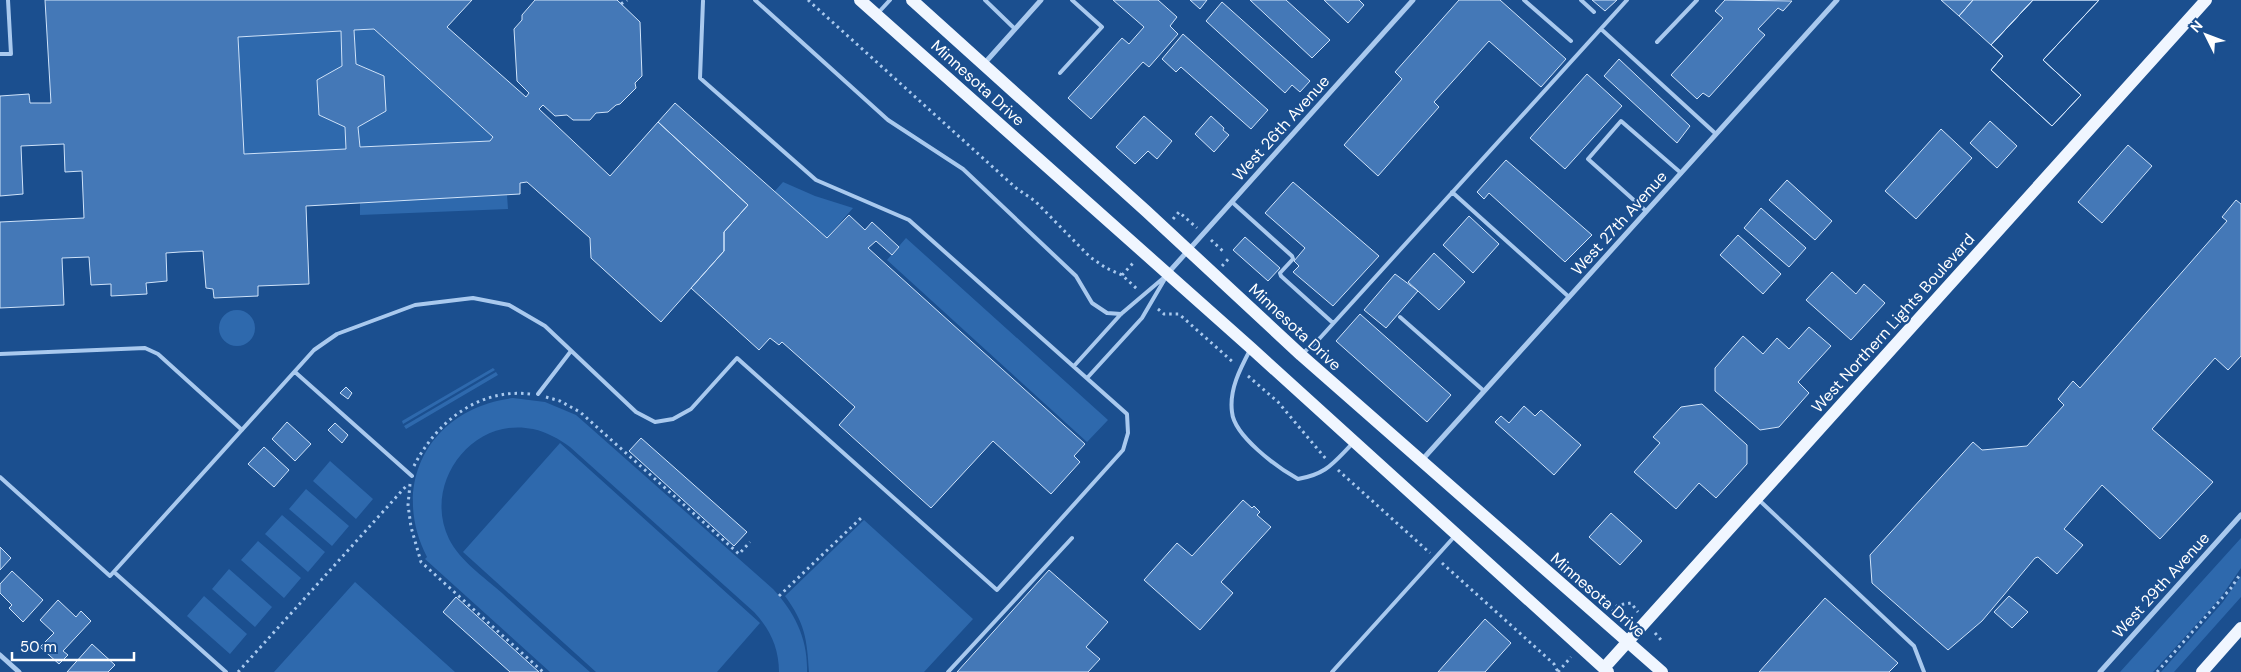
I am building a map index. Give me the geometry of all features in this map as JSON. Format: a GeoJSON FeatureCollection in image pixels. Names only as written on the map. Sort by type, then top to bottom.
{"type":"FeatureCollection","features":[{"type":"Feature","properties":{"kind":"main road","name":"Minnesota Drive"},"geometry":{"type":"LineString","coordinates":[[860,0],[1252,348],[1606,670]]}},
{"type":"Feature","properties":{"kind":"main road","name":"Minnesota Drive"},"geometry":{"type":"LineString","coordinates":[[912,0],[1189,250],[1301,355],[1662,672]]}},
{"type":"Feature","properties":{"kind":"main road","name":"West Northern Lights Boulevard"},"geometry":{"type":"LineString","coordinates":[[1606,670],[1627,640],[2206,0]]}},
{"type":"Feature","properties":{"kind":"main road"},"geometry":{"type":"LineString","coordinates":[[2202,672],[2241,628]]}},
{"type":"Feature","properties":{"kind":"street"},"geometry":{"type":"LineString","coordinates":[[984,65],[1041,0]]}},
{"type":"Feature","properties":{"kind":"street","name":"West 26th Avenue"},"geometry":{"type":"LineString","coordinates":[[1168,273],[1413,0]]}},
{"type":"Feature","properties":{"kind":"street","name":"West 27th Avenue"},"geometry":{"type":"LineString","coordinates":[[1421,462],[1837,0]]}},
{"type":"Feature","properties":{"kind":"street","name":"West 29th Avenue"},"geometry":{"type":"LineString","coordinates":[[2100,672],[2241,515]]}},
{"type":"Feature","properties":{"kind":"street"},"geometry":{"type":"LineString","coordinates":[[0,655],[19,672]]}},
{"type":"Feature","properties":{"kind":"lane"},"geometry":{"type":"LineString","coordinates":[[0,54],[11,54],[8,0]]}},
{"type":"Feature","properties":{"kind":"lane"},"geometry":{"type":"LineString","coordinates":[[0,477],[110,576],[314,350],[337,334],[415,305],[473,298],[509,305],[545,326],[636,412],[655,422],[673,419],[692,409],[737,358],[997,590],[1122,450],[1128,433],[1127,414],[1088,377],[908,220],[816,180],[700,78],[703,0]]}},
{"type":"Feature","properties":{"kind":"lane"},"geometry":{"type":"LineString","coordinates":[[755,0],[888,120],[963,168],[1076,276],[1092,303],[1107,313],[1121,314]]}},
{"type":"Feature","properties":{"kind":"lane"},"geometry":{"type":"LineString","coordinates":[[876,15],[890,0]]}},
{"type":"Feature","properties":{"kind":"lane"},"geometry":{"type":"LineString","coordinates":[[985,0],[1015,29]]}},
{"type":"Feature","properties":{"kind":"lane"},"geometry":{"type":"LineString","coordinates":[[1060,73],[1102,27],[1072,0]]}},
{"type":"Feature","properties":{"kind":"lane"},"geometry":{"type":"LineString","coordinates":[[1524,0],[1571,41]]}},
{"type":"Feature","properties":{"kind":"lane"},"geometry":{"type":"LineString","coordinates":[[1581,0],[1594,12]]}},
{"type":"Feature","properties":{"kind":"lane"},"geometry":{"type":"LineString","coordinates":[[1301,355],[1333,323],[1627,0]]}},
{"type":"Feature","properties":{"kind":"lane"},"geometry":{"type":"LineString","coordinates":[[1658,42],[1697,0]]}},
{"type":"Feature","properties":{"kind":"lane"},"geometry":{"type":"LineString","coordinates":[[1601,29],[1716,134]]}},
{"type":"Feature","properties":{"kind":"lane"},"geometry":{"type":"LineString","coordinates":[[1646,211],[1588,159],[1621,121],[1681,173]]}},
{"type":"Feature","properties":{"kind":"lane"},"geometry":{"type":"LineString","coordinates":[[1452,192],[1569,297]]}},
{"type":"Feature","properties":{"kind":"lane"},"geometry":{"type":"LineString","coordinates":[[1232,202],[1292,256],[1293,259],[1280,273],[1281,276],[1333,323]]}},
{"type":"Feature","properties":{"kind":"lane"},"geometry":{"type":"LineString","coordinates":[[1074,366],[1121,314],[1168,273]]}},
{"type":"Feature","properties":{"kind":"lane"},"geometry":{"type":"LineString","coordinates":[[1088,377],[1142,318],[1168,273]]}},
{"type":"Feature","properties":{"kind":"lane"},"geometry":{"type":"LineString","coordinates":[[1400,317],[1484,391]]}},
{"type":"Feature","properties":{"kind":"lane"},"geometry":{"type":"LineString","coordinates":[[0,354],[145,348],[158,354],[242,430]]}},
{"type":"Feature","properties":{"kind":"lane"},"geometry":{"type":"LineString","coordinates":[[1252,348],[1240,368],[1232,398],[1232,414],[1241,431],[1260,452],[1278,468],[1298,479],[1316,476],[1332,464],[1354,441]]}},
{"type":"Feature","properties":{"kind":"lane"},"geometry":{"type":"LineString","coordinates":[[538,394],[571,350]]}},
{"type":"Feature","properties":{"kind":"lane"},"geometry":{"type":"LineString","coordinates":[[295,372],[412,476]]}},
{"type":"Feature","properties":{"kind":"lane"},"geometry":{"type":"LineString","coordinates":[[1757,498],[1914,646],[1924,672]]}},
{"type":"Feature","properties":{"kind":"lane"},"geometry":{"type":"LineString","coordinates":[[1332,672],[1458,534]]}},
{"type":"Feature","properties":{"kind":"lane"},"geometry":{"type":"LineString","coordinates":[[948,672],[1072,538]]}},
{"type":"Feature","properties":{"kind":"lane"},"geometry":{"type":"LineString","coordinates":[[114,572],[226,672]]}},
{"type":"Feature","properties":{"kind":"lane"},"geometry":{"type":"LineString","coordinates":[[1917,672],[1922,667]]}},
{"type":"Feature","properties":{"kind":"path"},"geometry":{"type":"LineString","coordinates":[[621,4],[627,0]]}},
{"type":"Feature","properties":{"kind":"path"},"geometry":{"type":"LineString","coordinates":[[808,0],[1016,188],[1035,201],[1090,256],[1106,268],[1122,275],[1133,285]]}},
{"type":"Feature","properties":{"kind":"path"},"geometry":{"type":"LineString","coordinates":[[1164,314],[1179,315],[1278,402],[1332,464],[1554,664],[1558,672],[1580,647]]}},
{"type":"Feature","properties":{"kind":"path"},"geometry":{"type":"LineString","coordinates":[[412,476],[414,466],[422,450],[438,429],[456,414],[478,401],[502,394],[538,394],[560,401],[580,412],[739,554],[750,542]]}},
{"type":"Feature","properties":{"kind":"path"},"geometry":{"type":"LineString","coordinates":[[238,672],[411,482],[408,505],[414,542],[420,562],[543,672]]}},
{"type":"Feature","properties":{"kind":"path"},"geometry":{"type":"LineString","coordinates":[[779,596],[862,517]]}},
{"type":"Feature","properties":{"kind":"path"},"geometry":{"type":"LineString","coordinates":[[2157,672],[2231,588],[2241,573]]}},
{"type":"Feature","properties":{"kind":"path"},"geometry":{"type":"LineString","coordinates":[[1605,622],[1618,605],[1631,603]]}},
{"type":"Feature","properties":{"kind":"shaded area"},"geometry":{"type":"Polygon","coordinates":[[[374,29],[493,137],[490,141],[360,147],[358,127],[385,111],[384,76],[356,64],[354,30],[374,29]]]}},
{"type":"Feature","properties":{"kind":"shaded area"},"geometry":{"type":"Polygon","coordinates":[[[341,31],[342,66],[317,80],[319,114],[345,127],[346,149],[244,154],[238,37],[341,31]]]}},
{"type":"Feature","properties":{"kind":"shaded area"},"geometry":{"type":"Polygon","coordinates":[[[783,182],[815,196],[853,208],[827,238],[774,192],[783,182]]]}},
{"type":"Feature","properties":{"kind":"shaded area"},"geometry":{"type":"Polygon","coordinates":[[[507,195],[508,209],[360,215],[360,202],[507,195]]]}},
{"type":"Feature","properties":{"kind":"shaded area"},"geometry":{"type":"Polygon","coordinates":[[[906,238],[1108,420],[1087,442],[887,260],[906,238]]]}},
{"type":"Feature","properties":{"kind":"shaded area"},"geometry":{"type":"Polygon","coordinates":[[[237,310],[244,311],[250,315],[254,321],[254,335],[250,341],[244,345],[237,346],[230,345],[224,341],[220,335],[219,328],[220,321],[224,315],[230,311],[237,310]]]}},
{"type":"Feature","properties":{"kind":"shaded area"},"geometry":{"type":"Polygon","coordinates":[[[493,368],[495,370],[403,424],[402,421],[493,368]]]}},
{"type":"Feature","properties":{"kind":"shaded area"},"geometry":{"type":"Polygon","coordinates":[[[496,372],[498,375],[406,429],[404,426],[496,372]]]}},
{"type":"Feature","properties":{"kind":"shaded area"},"geometry":{"type":"Polygon","coordinates":[[[513,398],[545,402],[576,415],[773,589],[788,607],[799,627],[805,648],[807,672],[779,672],[779,663],[772,639],[765,625],[754,612],[570,447],[553,436],[538,430],[511,428],[490,433],[472,444],[458,458],[448,477],[442,497],[442,518],[449,539],[466,562],[590,672],[550,672],[425,559],[427,557],[416,529],[413,502],[416,477],[425,453],[440,433],[460,417],[484,405],[513,398]]]}},
{"type":"Feature","properties":{"kind":"shaded area"},"geometry":{"type":"Polygon","coordinates":[[[560,443],[760,623],[717,672],[596,672],[463,552],[560,443]]]}},
{"type":"Feature","properties":{"kind":"shaded area"},"geometry":{"type":"Polygon","coordinates":[[[330,461],[373,499],[356,519],[313,481],[330,461]]]}},
{"type":"Feature","properties":{"kind":"shaded area"},"geometry":{"type":"Polygon","coordinates":[[[306,489],[349,526],[332,546],[289,509],[306,489]]]}},
{"type":"Feature","properties":{"kind":"shaded area"},"geometry":{"type":"Polygon","coordinates":[[[282,515],[325,552],[308,572],[265,534],[282,515]]]}},
{"type":"Feature","properties":{"kind":"shaded area"},"geometry":{"type":"Polygon","coordinates":[[[864,520],[973,619],[924,672],[809,672],[804,632],[797,615],[785,596],[864,520]]]}},
{"type":"Feature","properties":{"kind":"shaded area"},"geometry":{"type":"Polygon","coordinates":[[[2241,538],[2241,568],[2221,597],[2153,672],[2120,672],[2241,538]]]}},
{"type":"Feature","properties":{"kind":"shaded area"},"geometry":{"type":"Polygon","coordinates":[[[258,541],[301,578],[284,598],[241,560],[258,541]]]}},
{"type":"Feature","properties":{"kind":"shaded area"},"geometry":{"type":"Polygon","coordinates":[[[229,569],[272,607],[255,627],[212,589],[229,569]]]}},
{"type":"Feature","properties":{"kind":"shaded area"},"geometry":{"type":"Polygon","coordinates":[[[2241,576],[2241,597],[2174,672],[2161,672],[2223,602],[2241,576]]]}},
{"type":"Feature","properties":{"kind":"shaded area"},"geometry":{"type":"Polygon","coordinates":[[[355,582],[455,672],[274,672],[355,582]]]}},
{"type":"Feature","properties":{"kind":"shaded area"},"geometry":{"type":"Polygon","coordinates":[[[204,596],[247,634],[230,654],[187,616],[204,596]]]}},
{"type":"Feature","properties":{"kind":"building"},"geometry":{"type":"Polygon","coordinates":[[[45,0],[472,0],[447,27],[526,97],[529,93],[517,81],[514,29],[522,20],[522,15],[535,0],[617,0],[640,22],[642,76],[635,83],[636,88],[620,104],[608,112],[596,113],[590,120],[573,120],[567,115],[555,116],[543,105],[539,109],[610,176],[658,122],[748,205],[724,232],[724,251],[661,322],[591,258],[590,238],[527,182],[520,183],[520,194],[306,206],[309,284],[258,286],[258,296],[214,298],[213,289],[206,288],[203,251],[180,252],[166,253],[167,281],[146,283],[147,294],[111,296],[111,284],[91,285],[89,257],[62,258],[64,305],[0,308],[0,222],[84,218],[82,171],[65,172],[64,144],[21,146],[23,194],[0,196],[0,96],[29,94],[30,103],[51,103],[45,0]],[[374,29],[354,30],[356,64],[384,76],[386,111],[358,127],[360,147],[490,141],[493,137],[374,29]],[[341,31],[238,37],[244,154],[346,149],[345,127],[319,115],[317,80],[342,66],[341,31]]]}},
{"type":"Feature","properties":{"kind":"building"},"geometry":{"type":"Polygon","coordinates":[[[1113,0],[1158,0],[1177,17],[1170,26],[1178,34],[1149,67],[1143,62],[1091,119],[1068,98],[1122,38],[1129,44],[1144,27],[1113,0]]]}},
{"type":"Feature","properties":{"kind":"building"},"geometry":{"type":"Polygon","coordinates":[[[1190,0],[1207,0],[1200,9],[1190,0]]]}},
{"type":"Feature","properties":{"kind":"building"},"geometry":{"type":"Polygon","coordinates":[[[1250,0],[1286,0],[1330,40],[1312,58],[1250,0]]]}},
{"type":"Feature","properties":{"kind":"building"},"geometry":{"type":"Polygon","coordinates":[[[1324,0],[1359,0],[1364,5],[1348,23],[1324,0]]]}},
{"type":"Feature","properties":{"kind":"building"},"geometry":{"type":"Polygon","coordinates":[[[1459,0],[1500,0],[1566,59],[1541,87],[1489,41],[1434,102],[1439,107],[1378,176],[1344,145],[1402,79],[1395,72],[1459,0]]]}},
{"type":"Feature","properties":{"kind":"building"},"geometry":{"type":"Polygon","coordinates":[[[1592,0],[1617,0],[1605,11],[1592,0]]]}},
{"type":"Feature","properties":{"kind":"building"},"geometry":{"type":"Polygon","coordinates":[[[1725,0],[1792,1],[1783,11],[1778,8],[1758,29],[1765,35],[1709,97],[1703,93],[1697,99],[1671,75],[1723,18],[1715,11],[1725,0]]]}},
{"type":"Feature","properties":{"kind":"building"},"geometry":{"type":"Polygon","coordinates":[[[1941,0],[1973,0],[1959,16],[1941,0]]]}},
{"type":"Feature","properties":{"kind":"building"},"geometry":{"type":"Polygon","coordinates":[[[1973,0],[2033,0],[1991,45],[1959,16],[1973,0]]]}},
{"type":"Feature","properties":{"kind":"building"},"geometry":{"type":"Polygon","coordinates":[[[2033,0],[2099,0],[2043,60],[2081,95],[2052,126],[1991,70],[2003,56],[1991,45],[2033,0]]]}},
{"type":"Feature","properties":{"kind":"building"},"geometry":{"type":"Polygon","coordinates":[[[2033,0],[2099,0],[2043,60],[2081,95],[2052,126],[1991,70],[2003,56],[1991,45],[2033,0]]]}},
{"type":"Feature","properties":{"kind":"building"},"geometry":{"type":"Polygon","coordinates":[[[1222,2],[1310,81],[1300,92],[1292,85],[1285,93],[1206,21],[1222,2]]]}},
{"type":"Feature","properties":{"kind":"building"},"geometry":{"type":"Polygon","coordinates":[[[1183,34],[1268,110],[1251,129],[1181,67],[1176,72],[1162,59],[1183,34]]]}},
{"type":"Feature","properties":{"kind":"building"},"geometry":{"type":"Polygon","coordinates":[[[1619,59],[1690,126],[1677,143],[1604,76],[1619,59]]]}},
{"type":"Feature","properties":{"kind":"building"},"geometry":{"type":"Polygon","coordinates":[[[1587,74],[1622,106],[1565,169],[1530,138],[1587,74]]]}},
{"type":"Feature","properties":{"kind":"building"},"geometry":{"type":"Polygon","coordinates":[[[675,103],[827,238],[849,215],[865,230],[872,222],[899,247],[892,255],[876,241],[868,248],[1085,444],[1074,456],[1080,462],[1051,494],[993,441],[931,508],[839,425],[855,407],[782,342],[779,345],[770,338],[759,350],[691,288],[724,251],[724,232],[748,205],[658,122],[675,103]]]}},
{"type":"Feature","properties":{"kind":"building"},"geometry":{"type":"Polygon","coordinates":[[[1144,116],[1172,141],[1157,159],[1148,151],[1135,164],[1116,147],[1144,116]]]}},
{"type":"Feature","properties":{"kind":"building"},"geometry":{"type":"Polygon","coordinates":[[[1211,116],[1229,135],[1214,152],[1195,134],[1211,116]]]}},
{"type":"Feature","properties":{"kind":"building"},"geometry":{"type":"Polygon","coordinates":[[[1990,121],[2017,146],[1997,168],[1970,143],[1990,121]]]}},
{"type":"Feature","properties":{"kind":"building"},"geometry":{"type":"Polygon","coordinates":[[[1941,129],[1972,158],[1916,219],[1885,191],[1941,129]]]}},
{"type":"Feature","properties":{"kind":"building"},"geometry":{"type":"Polygon","coordinates":[[[2128,145],[2152,166],[2102,223],[2078,202],[2128,145]]]}},
{"type":"Feature","properties":{"kind":"building"},"geometry":{"type":"Polygon","coordinates":[[[1506,160],[1592,235],[1565,262],[1489,193],[1484,199],[1477,192],[1506,160]]]}},
{"type":"Feature","properties":{"kind":"building"},"geometry":{"type":"Polygon","coordinates":[[[1787,180],[1832,221],[1815,240],[1769,200],[1787,180]]]}},
{"type":"Feature","properties":{"kind":"building"},"geometry":{"type":"Polygon","coordinates":[[[1293,182],[1379,256],[1333,306],[1293,272],[1299,266],[1294,261],[1305,248],[1265,213],[1293,182]]]}},
{"type":"Feature","properties":{"kind":"building"},"geometry":{"type":"Polygon","coordinates":[[[2236,200],[2241,204],[2241,356],[2228,370],[2215,358],[2152,429],[2213,482],[2160,539],[2102,485],[2064,529],[2083,545],[2057,574],[2038,557],[2035,558],[1982,621],[1948,650],[1872,583],[1870,555],[1973,442],[1982,450],[2027,446],[2064,405],[2058,399],[2073,381],[2080,388],[2227,221],[2222,217],[2236,200]]]}},
{"type":"Feature","properties":{"kind":"building"},"geometry":{"type":"Polygon","coordinates":[[[1761,208],[1806,248],[1789,267],[1744,228],[1761,208]]]}},
{"type":"Feature","properties":{"kind":"building"},"geometry":{"type":"Polygon","coordinates":[[[1469,216],[1499,244],[1473,273],[1443,245],[1469,216]]]}},
{"type":"Feature","properties":{"kind":"building"},"geometry":{"type":"Polygon","coordinates":[[[1738,235],[1781,274],[1763,294],[1720,255],[1738,235]]]}},
{"type":"Feature","properties":{"kind":"building"},"geometry":{"type":"Polygon","coordinates":[[[1245,237],[1280,268],[1268,281],[1233,250],[1245,237]]]}},
{"type":"Feature","properties":{"kind":"building"},"geometry":{"type":"Polygon","coordinates":[[[1434,253],[1465,282],[1439,310],[1408,282],[1434,253]]]}},
{"type":"Feature","properties":{"kind":"building"},"geometry":{"type":"Polygon","coordinates":[[[1832,272],[1856,294],[1864,284],[1885,303],[1851,340],[1806,300],[1832,272]]]}},
{"type":"Feature","properties":{"kind":"building"},"geometry":{"type":"Polygon","coordinates":[[[1395,274],[1418,291],[1386,328],[1364,310],[1395,274]]]}},
{"type":"Feature","properties":{"kind":"building"},"geometry":{"type":"Polygon","coordinates":[[[1360,314],[1451,395],[1427,422],[1336,341],[1360,314]]]}},
{"type":"Feature","properties":{"kind":"building"},"geometry":{"type":"Polygon","coordinates":[[[1809,327],[1831,346],[1798,382],[1809,393],[1779,427],[1760,430],[1715,391],[1715,368],[1743,336],[1763,354],[1777,338],[1789,349],[1809,327]]]}},
{"type":"Feature","properties":{"kind":"building"},"geometry":{"type":"Polygon","coordinates":[[[346,387],[352,393],[348,399],[340,393],[346,387]]]}},
{"type":"Feature","properties":{"kind":"building"},"geometry":{"type":"Polygon","coordinates":[[[1702,404],[1747,445],[1747,464],[1716,498],[1699,483],[1676,509],[1634,472],[1660,443],[1653,437],[1681,407],[1702,404]]]}},
{"type":"Feature","properties":{"kind":"building"},"geometry":{"type":"Polygon","coordinates":[[[1524,406],[1535,416],[1541,410],[1581,445],[1554,475],[1495,422],[1501,416],[1509,423],[1524,406]]]}},
{"type":"Feature","properties":{"kind":"building"},"geometry":{"type":"Polygon","coordinates":[[[287,422],[311,444],[295,461],[272,439],[287,422]]]}},
{"type":"Feature","properties":{"kind":"building"},"geometry":{"type":"Polygon","coordinates":[[[335,423],[348,435],[342,443],[328,430],[335,423]]]}},
{"type":"Feature","properties":{"kind":"building"},"geometry":{"type":"Polygon","coordinates":[[[641,438],[747,532],[734,546],[629,451],[641,438]]]}},
{"type":"Feature","properties":{"kind":"building"},"geometry":{"type":"Polygon","coordinates":[[[264,447],[289,470],[274,487],[248,464],[264,447]]]}},
{"type":"Feature","properties":{"kind":"building"},"geometry":{"type":"Polygon","coordinates":[[[1243,500],[1252,508],[1254,506],[1260,512],[1257,515],[1271,527],[1221,582],[1233,593],[1200,630],[1144,580],[1177,543],[1192,556],[1243,500]]]}},
{"type":"Feature","properties":{"kind":"building"},"geometry":{"type":"Polygon","coordinates":[[[1611,513],[1642,541],[1620,565],[1589,537],[1611,513]]]}},
{"type":"Feature","properties":{"kind":"building"},"geometry":{"type":"Polygon","coordinates":[[[0,547],[11,558],[0,570],[0,547]]]}},
{"type":"Feature","properties":{"kind":"building"},"geometry":{"type":"Polygon","coordinates":[[[1049,570],[1108,622],[1086,647],[1100,659],[1088,672],[957,672],[1049,570]]]}},
{"type":"Feature","properties":{"kind":"building"},"geometry":{"type":"Polygon","coordinates":[[[12,571],[43,600],[23,622],[9,608],[12,605],[0,593],[0,584],[12,571]]]}},
{"type":"Feature","properties":{"kind":"building"},"geometry":{"type":"Polygon","coordinates":[[[2009,596],[2028,612],[2012,628],[1994,612],[2009,596]]]}},
{"type":"Feature","properties":{"kind":"building"},"geometry":{"type":"Polygon","coordinates":[[[456,597],[539,672],[510,672],[443,612],[456,597]]]}},
{"type":"Feature","properties":{"kind":"building"},"geometry":{"type":"Polygon","coordinates":[[[1825,598],[1898,663],[1889,672],[1759,672],[1825,598]]]}},
{"type":"Feature","properties":{"kind":"building"},"geometry":{"type":"Polygon","coordinates":[[[58,600],[76,617],[81,611],[91,621],[63,651],[68,655],[59,664],[40,647],[54,633],[40,620],[58,600]]]}},
{"type":"Feature","properties":{"kind":"building"},"geometry":{"type":"Polygon","coordinates":[[[1485,619],[1511,643],[1485,672],[1438,672],[1485,619]]]}},
{"type":"Feature","properties":{"kind":"building"},"geometry":{"type":"Polygon","coordinates":[[[92,644],[115,665],[108,672],[67,672],[92,644]]]}}]}
